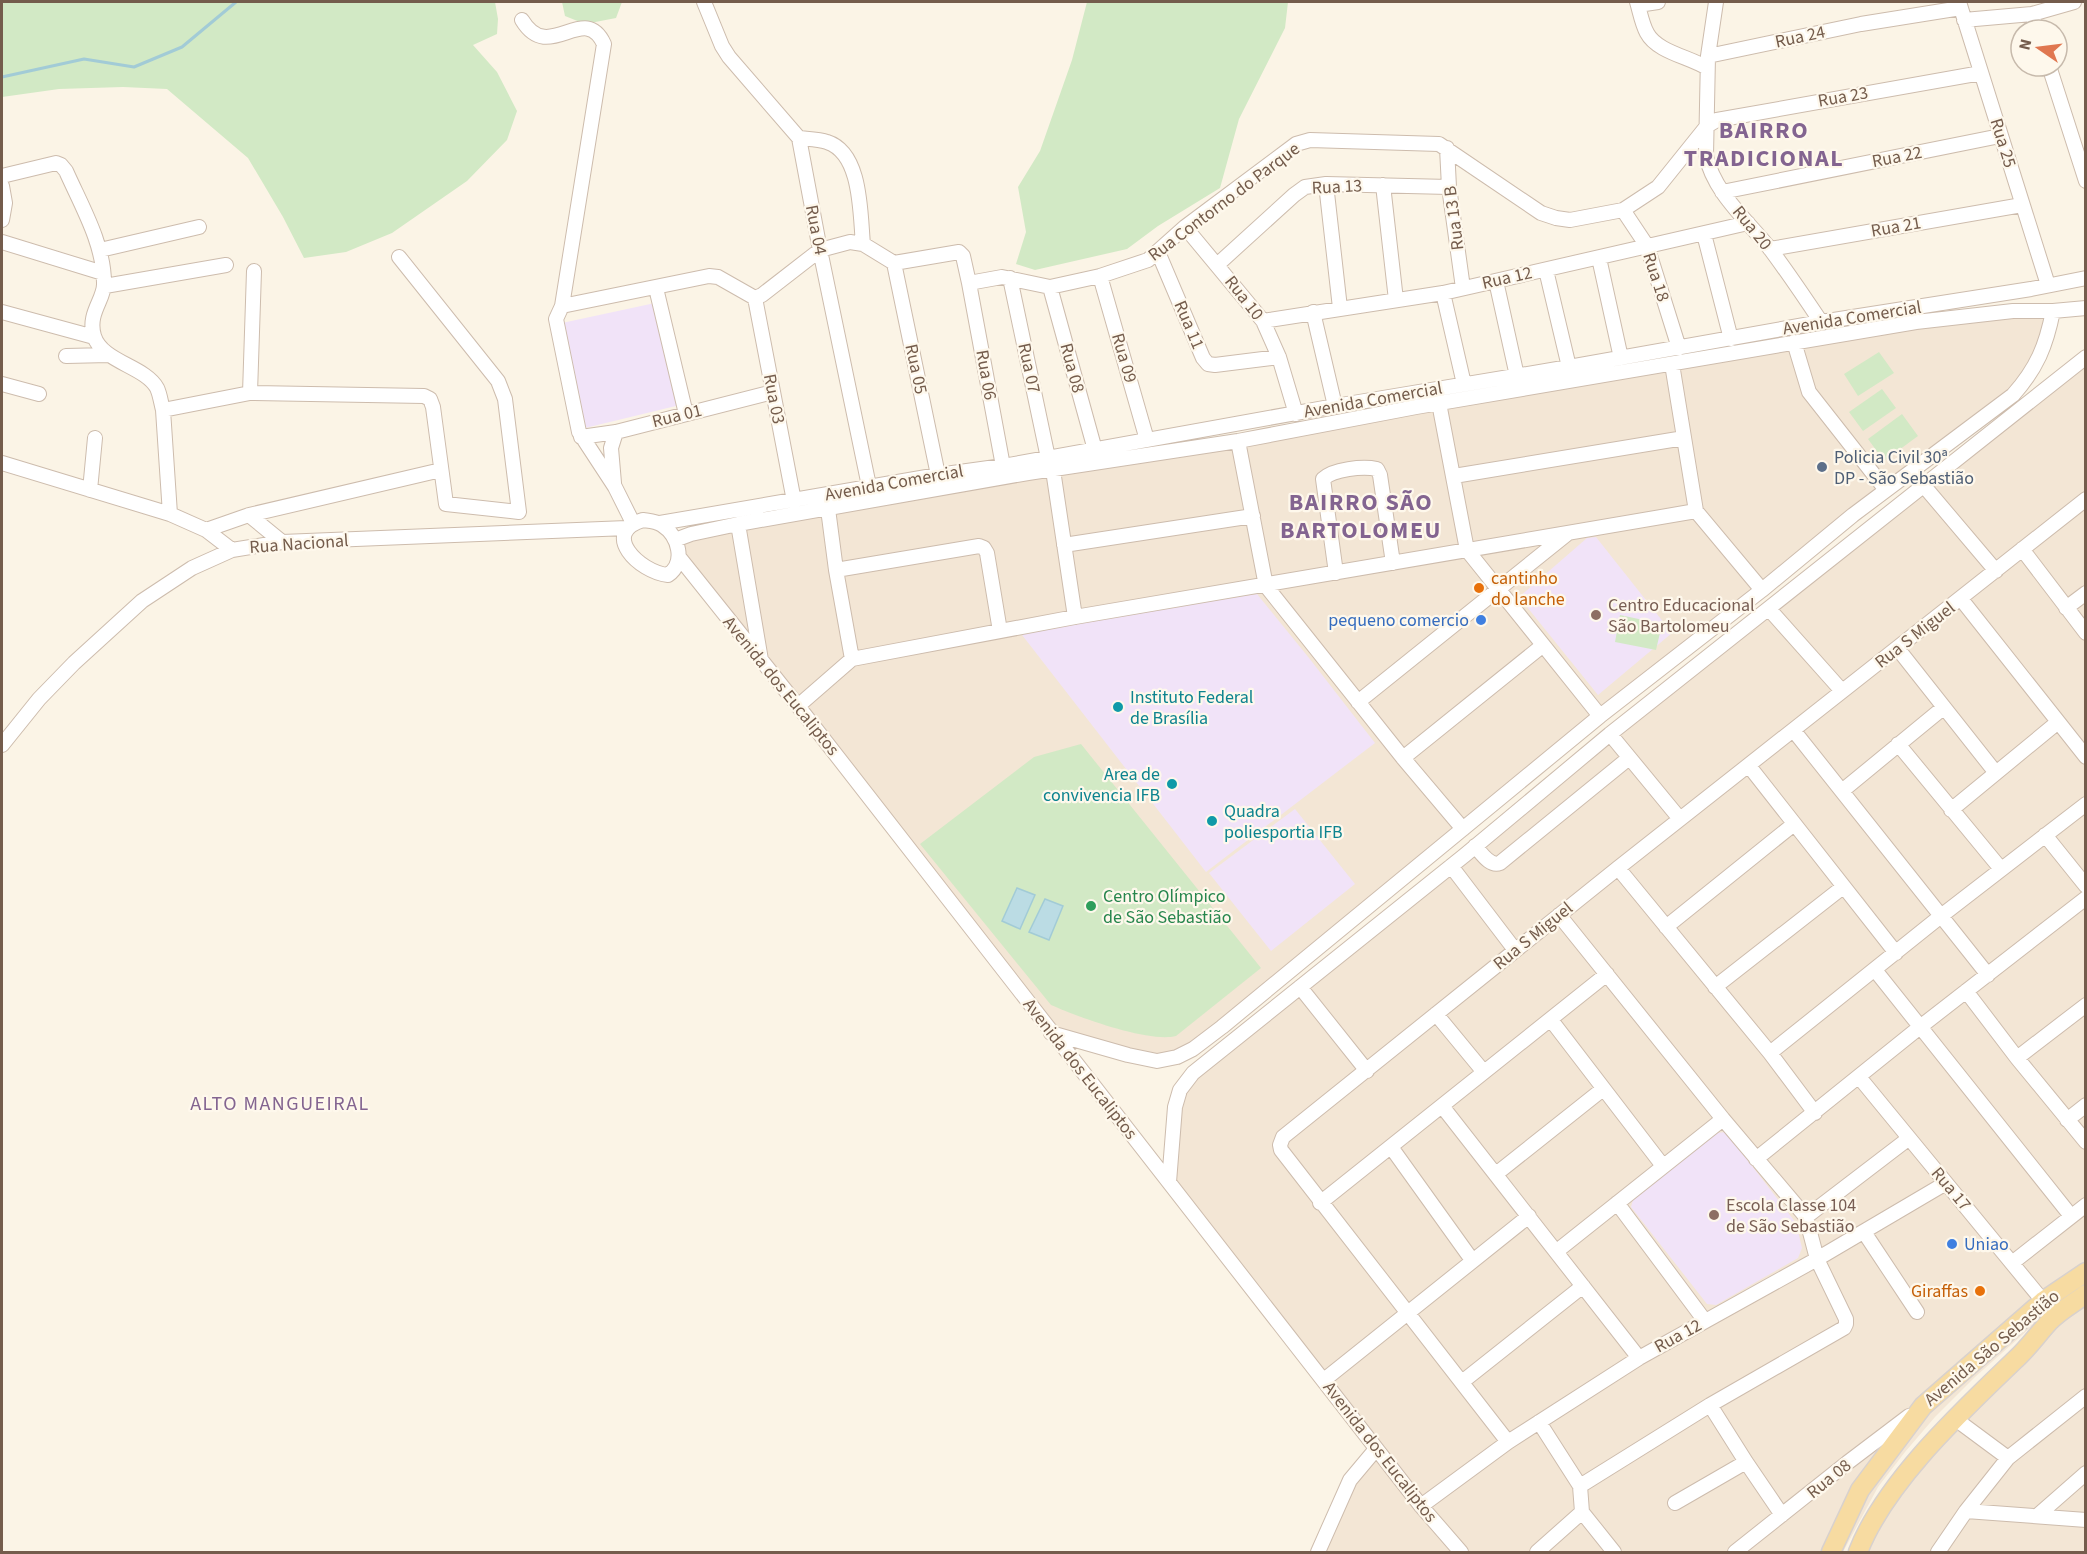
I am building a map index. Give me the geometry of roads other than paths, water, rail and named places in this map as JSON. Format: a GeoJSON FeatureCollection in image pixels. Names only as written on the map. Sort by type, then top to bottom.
{"type":"FeatureCollection","features":[{"type":"Feature","properties":{"kind":"main road","name":"Avenida São Sebastião"},"geometry":{"type":"LineString","coordinates":[[1831,1552],[1860,1490],[1923,1406],[2043,1301],[2085,1272]]}},
{"type":"Feature","properties":{"kind":"main road","name":"Avenida São Sebastião"},"geometry":{"type":"LineString","coordinates":[[1858,1552],[1883,1506],[1954,1418],[2020,1355],[2051,1320],[2085,1294]]}},
{"type":"Feature","properties":{"kind":"street"},"geometry":{"type":"LineString","coordinates":[[704,2],[722,46],[729,57],[799,138],[828,142],[839,149],[850,162],[855,177],[863,244]]}},
{"type":"Feature","properties":{"kind":"street"},"geometry":{"type":"LineString","coordinates":[[1658,2],[1638,3],[1646,31],[1659,46],[1691,59],[1708,62]]}},
{"type":"Feature","properties":{"kind":"street"},"geometry":{"type":"LineString","coordinates":[[1707,126],[1708,62],[1716,2]]}},
{"type":"Feature","properties":{"kind":"street","name":"Rua 24"},"geometry":{"type":"LineString","coordinates":[[1708,62],[1862,24],[1961,10],[2032,14],[2074,2]]}},
{"type":"Feature","properties":{"kind":"street","name":"Rua 25"},"geometry":{"type":"LineString","coordinates":[[1961,10],[2048,285]]}},
{"type":"Feature","properties":{"kind":"street"},"geometry":{"type":"LineString","coordinates":[[2032,14],[2033,18]]}},
{"type":"Feature","properties":{"kind":"street"},"geometry":{"type":"LineString","coordinates":[[522,20],[529,32],[537,36],[550,37],[585,28],[599,33],[604,44],[562,306],[556,319],[581,437],[615,487],[630,526]]}},
{"type":"Feature","properties":{"kind":"street","name":"Rua 23"},"geometry":{"type":"LineString","coordinates":[[1707,126],[1717,120],[1981,73]]}},
{"type":"Feature","properties":{"kind":"street"},"geometry":{"type":"LineString","coordinates":[[2053,78],[2085,181]]}},
{"type":"Feature","properties":{"kind":"street","name":"Rua 20"},"geometry":{"type":"LineString","coordinates":[[1707,126],[1708,165],[1722,192],[1770,249],[1821,322]]}},
{"type":"Feature","properties":{"kind":"street","name":"Rua Contorno do Parque"},"geometry":{"type":"LineString","coordinates":[[969,283],[1002,277],[1050,287],[1100,276],[1148,260],[1185,227],[1296,144],[1310,140],[1439,144],[1541,213],[1570,220],[1623,210],[1658,187],[1707,126]]}},
{"type":"Feature","properties":{"kind":"street","name":"Rua 22"},"geometry":{"type":"LineString","coordinates":[[1722,192],[2000,136]]}},
{"type":"Feature","properties":{"kind":"street","name":"Rua 04"},"geometry":{"type":"LineString","coordinates":[[799,138],[869,486]]}},
{"type":"Feature","properties":{"kind":"street","name":"Rua 13 B"},"geometry":{"type":"LineString","coordinates":[[1447,148],[1449,188],[1463,288]]}},
{"type":"Feature","properties":{"kind":"street"},"geometry":{"type":"LineString","coordinates":[[2,176],[56,163],[66,171],[100,250],[104,280],[95,307],[94,337]]}},
{"type":"Feature","properties":{"kind":"street"},"geometry":{"type":"LineString","coordinates":[[1326,184],[1340,308]]}},
{"type":"Feature","properties":{"kind":"street","name":"Rua 13"},"geometry":{"type":"LineString","coordinates":[[1217,265],[1294,195],[1305,188],[1326,184],[1449,188]]}},
{"type":"Feature","properties":{"kind":"street"},"geometry":{"type":"LineString","coordinates":[[1383,185],[1396,300]]}},
{"type":"Feature","properties":{"kind":"street"},"geometry":{"type":"LineString","coordinates":[[2,186],[5,203],[2,219]]}},
{"type":"Feature","properties":{"kind":"street","name":"Rua 21"},"geometry":{"type":"LineString","coordinates":[[1770,249],[2022,205]]}},
{"type":"Feature","properties":{"kind":"street","name":"Rua 18"},"geometry":{"type":"LineString","coordinates":[[1623,210],[1647,246],[1679,348]]}},
{"type":"Feature","properties":{"kind":"street","name":"Rua 12"},"geometry":{"type":"LineString","coordinates":[[1263,321],[1463,288],[1748,223]]}},
{"type":"Feature","properties":{"kind":"street"},"geometry":{"type":"LineString","coordinates":[[100,250],[199,227]]}},
{"type":"Feature","properties":{"kind":"street","name":"Rua 10"},"geometry":{"type":"LineString","coordinates":[[1185,227],[1263,321],[1279,357],[1296,414]]}},
{"type":"Feature","properties":{"kind":"street"},"geometry":{"type":"LineString","coordinates":[[1704,234],[1731,339]]}},
{"type":"Feature","properties":{"kind":"street"},"geometry":{"type":"LineString","coordinates":[[2,242],[104,280],[226,265]]}},
{"type":"Feature","properties":{"kind":"street"},"geometry":{"type":"LineString","coordinates":[[562,306],[709,276],[718,277],[755,298],[820,250],[850,242],[863,244],[894,263],[959,252],[963,256],[969,283]]}},
{"type":"Feature","properties":{"kind":"street","name":"Rua 11"},"geometry":{"type":"LineString","coordinates":[[1158,252],[1203,358],[1208,364],[1279,357]]}},
{"type":"Feature","properties":{"kind":"street"},"geometry":{"type":"LineString","coordinates":[[163,410],[250,393],[424,396],[430,399],[433,407],[446,504],[519,512],[505,399],[498,381],[399,257]]}},
{"type":"Feature","properties":{"kind":"street"},"geometry":{"type":"LineString","coordinates":[[1599,258],[1621,358]]}},
{"type":"Feature","properties":{"kind":"street","name":"Rua 05"},"geometry":{"type":"LineString","coordinates":[[894,263],[938,475]]}},
{"type":"Feature","properties":{"kind":"street"},"geometry":{"type":"LineString","coordinates":[[1546,270],[1569,367]]}},
{"type":"Feature","properties":{"kind":"street"},"geometry":{"type":"LineString","coordinates":[[250,393],[254,271]]}},
{"type":"Feature","properties":{"kind":"street","name":"Rua 09"},"geometry":{"type":"LineString","coordinates":[[1100,276],[1147,440]]}},
{"type":"Feature","properties":{"kind":"street","name":"Rua 07"},"geometry":{"type":"LineString","coordinates":[[1010,278],[1050,464],[1075,617]]}},
{"type":"Feature","properties":{"kind":"street","name":"Avenida Comercial"},"geometry":{"type":"LineString","coordinates":[[1077,459],[1095,450],[1413,392],[1464,384],[1491,387],[1672,364],[1714,349],[1731,339],[2085,278]]}},
{"type":"Feature","properties":{"kind":"street"},"geometry":{"type":"LineString","coordinates":[[1496,281],[1517,376]]}},
{"type":"Feature","properties":{"kind":"street","name":"Rua 06"},"geometry":{"type":"LineString","coordinates":[[969,283],[1003,466]]}},
{"type":"Feature","properties":{"kind":"street","name":"Rua 08"},"geometry":{"type":"LineString","coordinates":[[1050,287],[1095,450]]}},
{"type":"Feature","properties":{"kind":"street"},"geometry":{"type":"LineString","coordinates":[[656,288],[686,414]]}},
{"type":"Feature","properties":{"kind":"street"},"geometry":{"type":"LineString","coordinates":[[2029,311],[2026,303],[2031,289]]}},
{"type":"Feature","properties":{"kind":"street"},"geometry":{"type":"LineString","coordinates":[[1443,292],[1464,384]]}},
{"type":"Feature","properties":{"kind":"street","name":"Rua 03"},"geometry":{"type":"LineString","coordinates":[[755,298],[794,501]]}},
{"type":"Feature","properties":{"kind":"street","name":"Avenida Comercial"},"geometry":{"type":"LineString","coordinates":[[675,540],[691,534],[738,524],[828,509],[1027,467],[1077,459],[1238,441],[1439,403],[1491,387],[1517,376],[1679,348],[1760,348],[1916,322],[2085,308]]}},
{"type":"Feature","properties":{"kind":"street"},"geometry":{"type":"LineString","coordinates":[[1051,1033],[1156,1061],[1177,1057],[1192,1049],[1222,1027],[1600,716],[1762,590],[1853,515],[2013,395],[2030,375],[2041,353],[2048,337],[2052,311]]}},
{"type":"Feature","properties":{"kind":"street"},"geometry":{"type":"LineString","coordinates":[[2,312],[94,337],[109,355],[152,381],[157,389],[163,410],[170,514]]}},
{"type":"Feature","properties":{"kind":"street"},"geometry":{"type":"LineString","coordinates":[[1313,312],[1335,406]]}},
{"type":"Feature","properties":{"kind":"street"},"geometry":{"type":"LineString","coordinates":[[1757,334],[1760,339],[1760,348]]}},
{"type":"Feature","properties":{"kind":"street"},"geometry":{"type":"LineString","coordinates":[[1794,342],[1809,392],[1886,490]]}},
{"type":"Feature","properties":{"kind":"street"},"geometry":{"type":"LineString","coordinates":[[66,356],[109,355]]}},
{"type":"Feature","properties":{"kind":"street"},"geometry":{"type":"LineString","coordinates":[[1169,1182],[1175,1107],[1180,1090],[1192,1073],[1451,866],[1610,734],[2083,363]]}},
{"type":"Feature","properties":{"kind":"street"},"geometry":{"type":"LineString","coordinates":[[1672,364],[1696,511],[1762,590]]}},
{"type":"Feature","properties":{"kind":"street"},"geometry":{"type":"LineString","coordinates":[[2,384],[39,394]]}},
{"type":"Feature","properties":{"kind":"street","name":"Rua 01"},"geometry":{"type":"LineString","coordinates":[[581,437],[616,432],[773,392]]}},
{"type":"Feature","properties":{"kind":"street"},"geometry":{"type":"LineString","coordinates":[[1413,392],[1416,407]]}},
{"type":"Feature","properties":{"kind":"street"},"geometry":{"type":"LineString","coordinates":[[1439,403],[1467,550],[1600,716]]}},
{"type":"Feature","properties":{"kind":"street"},"geometry":{"type":"LineString","coordinates":[[615,487],[611,448],[616,432]]}},
{"type":"Feature","properties":{"kind":"street"},"geometry":{"type":"LineString","coordinates":[[90,490],[95,438]]}},
{"type":"Feature","properties":{"kind":"street"},"geometry":{"type":"LineString","coordinates":[[1454,476],[1684,438]]}},
{"type":"Feature","properties":{"kind":"street"},"geometry":{"type":"LineString","coordinates":[[1238,441],[1266,586],[1463,830]]}},
{"type":"Feature","properties":{"kind":"street"},"geometry":{"type":"LineString","coordinates":[[2,463],[170,514],[206,530],[232,550]]}},
{"type":"Feature","properties":{"kind":"street","name":"Avenida Comercial"},"geometry":{"type":"LineString","coordinates":[[660,523],[938,475],[1003,466],[1027,467]]}},
{"type":"Feature","properties":{"kind":"street"},"geometry":{"type":"LineString","coordinates":[[1336,573],[1323,479],[1327,474],[1348,470],[1377,469],[1380,475],[1393,563]]}},
{"type":"Feature","properties":{"kind":"street"},"geometry":{"type":"LineString","coordinates":[[206,530],[249,515],[441,470]]}},
{"type":"Feature","properties":{"kind":"street"},"geometry":{"type":"LineString","coordinates":[[1907,474],[1996,571]]}},
{"type":"Feature","properties":{"kind":"street","name":"Rua S Miguel"},"geometry":{"type":"LineString","coordinates":[[1508,1442],[1320,1203],[1281,1150],[1280,1144],[1283,1137],[1618,868],[2085,499]]}},
{"type":"Feature","properties":{"kind":"street"},"geometry":{"type":"LineString","coordinates":[[828,509],[852,659]]}},
{"type":"Feature","properties":{"kind":"street"},"geometry":{"type":"LineString","coordinates":[[798,706],[852,659],[1000,630],[1696,511]]}},
{"type":"Feature","properties":{"kind":"street"},"geometry":{"type":"LineString","coordinates":[[249,515],[282,542]]}},
{"type":"Feature","properties":{"kind":"street"},"geometry":{"type":"LineString","coordinates":[[1853,515],[1856,523],[1866,532]]}},
{"type":"Feature","properties":{"kind":"street"},"geometry":{"type":"LineString","coordinates":[[1064,545],[1253,516]]}},
{"type":"Feature","properties":{"kind":"street"},"geometry":{"type":"LineString","coordinates":[[624,543],[625,533],[630,526],[643,520],[660,523],[669,530],[675,540],[679,557],[675,570],[668,575]]}},
{"type":"Feature","properties":{"kind":"street"},"geometry":{"type":"LineString","coordinates":[[738,524],[762,662]]}},
{"type":"Feature","properties":{"kind":"street","name":"Rua Nacional"},"geometry":{"type":"LineString","coordinates":[[2,745],[39,699],[142,600],[192,568],[232,550],[282,542],[630,526]]}},
{"type":"Feature","properties":{"kind":"street"},"geometry":{"type":"LineString","coordinates":[[600,529],[624,543],[634,558],[650,572],[682,578],[700,585]]}},
{"type":"Feature","properties":{"kind":"street"},"geometry":{"type":"LineString","coordinates":[[1358,702],[1569,533]]}},
{"type":"Feature","properties":{"kind":"street"},"geometry":{"type":"LineString","coordinates":[[836,570],[979,546],[987,553],[1000,630]]}},
{"type":"Feature","properties":{"kind":"street"},"geometry":{"type":"LineString","coordinates":[[2022,549],[2085,633]]}},
{"type":"Feature","properties":{"kind":"street","name":"Avenida dos Eucaliptos"},"geometry":{"type":"LineString","coordinates":[[679,557],[798,706],[1454,1550]]}},
{"type":"Feature","properties":{"kind":"street"},"geometry":{"type":"LineString","coordinates":[[2066,608],[2085,593]]}},
{"type":"Feature","properties":{"kind":"street"},"geometry":{"type":"LineString","coordinates":[[1961,599],[2085,757]]}},
{"type":"Feature","properties":{"kind":"street"},"geometry":{"type":"LineString","coordinates":[[1770,609],[1842,691]]}},
{"type":"Feature","properties":{"kind":"street"},"geometry":{"type":"LineString","coordinates":[[1403,758],[1542,646]]}},
{"type":"Feature","properties":{"kind":"street"},"geometry":{"type":"LineString","coordinates":[[1898,649],[1996,773]]}},
{"type":"Feature","properties":{"kind":"street"},"geometry":{"type":"LineString","coordinates":[[1842,791],[1943,708]]}},
{"type":"Feature","properties":{"kind":"street"},"geometry":{"type":"LineString","coordinates":[[1951,810],[2058,722]]}},
{"type":"Feature","properties":{"kind":"street"},"geometry":{"type":"LineString","coordinates":[[1794,731],[1988,975]]}},
{"type":"Feature","properties":{"kind":"street"},"geometry":{"type":"LineString","coordinates":[[1610,734],[1680,819]]}},
{"type":"Feature","properties":{"kind":"street"},"geometry":{"type":"LineString","coordinates":[[1898,744],[2001,869]]}},
{"type":"Feature","properties":{"kind":"street"},"geometry":{"type":"LineString","coordinates":[[1452,839],[1496,865],[1629,758]]}},
{"type":"Feature","properties":{"kind":"street"},"geometry":{"type":"LineString","coordinates":[[1749,766],[1896,953]]}},
{"type":"Feature","properties":{"kind":"street"},"geometry":{"type":"LineString","coordinates":[[1770,1053],[2085,804]]}},
{"type":"Feature","properties":{"kind":"street"},"geometry":{"type":"LineString","coordinates":[[1666,927],[1794,824]]}},
{"type":"Feature","properties":{"kind":"street"},"geometry":{"type":"LineString","coordinates":[[2045,835],[2085,886]]}},
{"type":"Feature","properties":{"kind":"street"},"geometry":{"type":"LineString","coordinates":[[1451,866],[1515,950]]}},
{"type":"Feature","properties":{"kind":"street"},"geometry":{"type":"LineString","coordinates":[[1618,868],[1770,1053],[1815,1113]]}},
{"type":"Feature","properties":{"kind":"street"},"geometry":{"type":"LineString","coordinates":[[1715,987],[1843,886]]}},
{"type":"Feature","properties":{"kind":"street"},"geometry":{"type":"LineString","coordinates":[[1756,1159],[2085,898]]}},
{"type":"Feature","properties":{"kind":"street"},"geometry":{"type":"LineString","coordinates":[[1559,915],[1723,1119],[1806,1217],[1817,1259],[1846,1319],[1844,1328],[1710,1405],[1580,1486]]}},
{"type":"Feature","properties":{"kind":"street"},"geometry":{"type":"LineString","coordinates":[[1875,970],[2071,1216]]}},
{"type":"Feature","properties":{"kind":"street"},"geometry":{"type":"LineString","coordinates":[[1320,1203],[1607,974]]}},
{"type":"Feature","properties":{"kind":"street"},"geometry":{"type":"LineString","coordinates":[[1300,987],[1367,1071]]}},
{"type":"Feature","properties":{"kind":"street"},"geometry":{"type":"LineString","coordinates":[[1966,991],[2085,1142]]}},
{"type":"Feature","properties":{"kind":"street"},"geometry":{"type":"LineString","coordinates":[[2017,1058],[2085,1005]]}},
{"type":"Feature","properties":{"kind":"street"},"geometry":{"type":"LineString","coordinates":[[1436,1014],[1483,1071]]}},
{"type":"Feature","properties":{"kind":"street"},"geometry":{"type":"LineString","coordinates":[[1551,1020],[1663,1166]]}},
{"type":"Feature","properties":{"kind":"street"},"geometry":{"type":"LineString","coordinates":[[1222,1027],[1233,1041]]}},
{"type":"Feature","properties":{"kind":"street","name":"Rua 17"},"geometry":{"type":"LineString","coordinates":[[1858,1077],[2043,1301]]}},
{"type":"Feature","properties":{"kind":"street"},"geometry":{"type":"LineString","coordinates":[[1496,1174],[1603,1089]]}},
{"type":"Feature","properties":{"kind":"street"},"geometry":{"type":"LineString","coordinates":[[2067,1120],[2085,1105]]}},
{"type":"Feature","properties":{"kind":"street"},"geometry":{"type":"LineString","coordinates":[[1442,1106],[1639,1358]]}},
{"type":"Feature","properties":{"kind":"street"},"geometry":{"type":"LineString","coordinates":[[1557,1251],[1723,1119]]}},
{"type":"Feature","properties":{"kind":"street"},"geometry":{"type":"LineString","coordinates":[[1806,1217],[1908,1139]]}},
{"type":"Feature","properties":{"kind":"street"},"geometry":{"type":"LineString","coordinates":[[1391,1146],[1472,1260]]}},
{"type":"Feature","properties":{"kind":"street","name":"Rua 12"},"geometry":{"type":"LineString","coordinates":[[1421,1506],[1508,1442],[1639,1358],[1817,1259],[1946,1182]]}},
{"type":"Feature","properties":{"kind":"street"},"geometry":{"type":"LineString","coordinates":[[1617,1203],[1705,1321]]}},
{"type":"Feature","properties":{"kind":"street"},"geometry":{"type":"LineString","coordinates":[[2013,1263],[2085,1204]]}},
{"type":"Feature","properties":{"kind":"street"},"geometry":{"type":"LineString","coordinates":[[1324,1380],[1529,1216]]}},
{"type":"Feature","properties":{"kind":"street"},"geometry":{"type":"LineString","coordinates":[[1864,1232],[1917,1312]]}},
{"type":"Feature","properties":{"kind":"street"},"geometry":{"type":"LineString","coordinates":[[1462,1382],[1583,1286]]}},
{"type":"Feature","properties":{"kind":"street"},"geometry":{"type":"LineString","coordinates":[[1938,1552],[1966,1511],[2008,1458],[2085,1396]]}},
{"type":"Feature","properties":{"kind":"street"},"geometry":{"type":"LineString","coordinates":[[1710,1405],[1782,1515]]}},
{"type":"Feature","properties":{"kind":"street","name":"Rua 08"},"geometry":{"type":"LineString","coordinates":[[1739,1551],[1847,1463],[1923,1406]]}},
{"type":"Feature","properties":{"kind":"street"},"geometry":{"type":"LineString","coordinates":[[1954,1418],[2008,1458]]}},
{"type":"Feature","properties":{"kind":"street"},"geometry":{"type":"LineString","coordinates":[[1539,1422],[1580,1486],[1582,1512],[1614,1552]]}},
{"type":"Feature","properties":{"kind":"street"},"geometry":{"type":"LineString","coordinates":[[1318,1552],[1350,1480],[1376,1449]]}},
{"type":"Feature","properties":{"kind":"street"},"geometry":{"type":"LineString","coordinates":[[1675,1503],[1746,1462]]}},
{"type":"Feature","properties":{"kind":"street"},"geometry":{"type":"LineString","coordinates":[[1847,1463],[1860,1466],[1864,1470],[1865,1478],[1860,1490]]}},
{"type":"Feature","properties":{"kind":"street"},"geometry":{"type":"LineString","coordinates":[[2037,1516],[2085,1473]]}},
{"type":"Feature","properties":{"kind":"street"},"geometry":{"type":"LineString","coordinates":[[1966,1511],[2085,1520]]}},
{"type":"Feature","properties":{"kind":"street"},"geometry":{"type":"LineString","coordinates":[[1537,1552],[1582,1512]]}},
{"type":"Feature","properties":{"kind":"water"},"geometry":{"type":"Polygon","coordinates":[[[1017,888],[1035,895],[1020,929],[1002,921],[1017,888]]]}},
{"type":"Feature","properties":{"kind":"water"},"geometry":{"type":"Polygon","coordinates":[[[1045,899],[1063,906],[1049,940],[1029,932],[1045,899]]]}},
{"type":"Feature","properties":{"kind":"waterway"},"geometry":{"type":"LineString","coordinates":[[2,77],[84,59],[134,67],[182,47],[236,2]]}},
{"type":"Feature","properties":{"kind":"place","name":"Policia Civil 30ª DP - São Sebastião"},"geometry":{"type":"Point","coordinates":[1822,467]}},
{"type":"Feature","properties":{"kind":"place","name":"cantinho do lanche"},"geometry":{"type":"Point","coordinates":[1479,588]}},
{"type":"Feature","properties":{"kind":"place","name":"Centro Educacional São Bartolomeu"},"geometry":{"type":"Point","coordinates":[1596,615]}},
{"type":"Feature","properties":{"kind":"place","name":"pequeno comercio"},"geometry":{"type":"Point","coordinates":[1481,620]}},
{"type":"Feature","properties":{"kind":"place","name":"Instituto Federal de Brasília"},"geometry":{"type":"Point","coordinates":[1118,707]}},
{"type":"Feature","properties":{"kind":"place","name":"Area de convivencia IFB"},"geometry":{"type":"Point","coordinates":[1172,784]}},
{"type":"Feature","properties":{"kind":"place","name":"Quadra poliesportia IFB"},"geometry":{"type":"Point","coordinates":[1212,821]}},
{"type":"Feature","properties":{"kind":"place","name":"Centro Olímpico de São Sebastião"},"geometry":{"type":"Point","coordinates":[1091,906]}},
{"type":"Feature","properties":{"kind":"place","name":"Escola Classe 104 de São Sebastião"},"geometry":{"type":"Point","coordinates":[1714,1215]}},
{"type":"Feature","properties":{"kind":"place","name":"Uniao"},"geometry":{"type":"Point","coordinates":[1952,1244]}},
{"type":"Feature","properties":{"kind":"place","name":"Giraffas"},"geometry":{"type":"Point","coordinates":[1980,1291]}},
{"type":"Feature","properties":{"kind":"district","name":"BAIRRO TRADICIONAL"},"geometry":{"type":"Point","coordinates":[1764,144]}},
{"type":"Feature","properties":{"kind":"district","name":"BAIRRO SÃO BARTOLOMEU"},"geometry":{"type":"Point","coordinates":[1361,516]}},
{"type":"Feature","properties":{"kind":"district","name":"ALTO MANGUEIRAL"},"geometry":{"type":"Point","coordinates":[280,1104]}}]}
